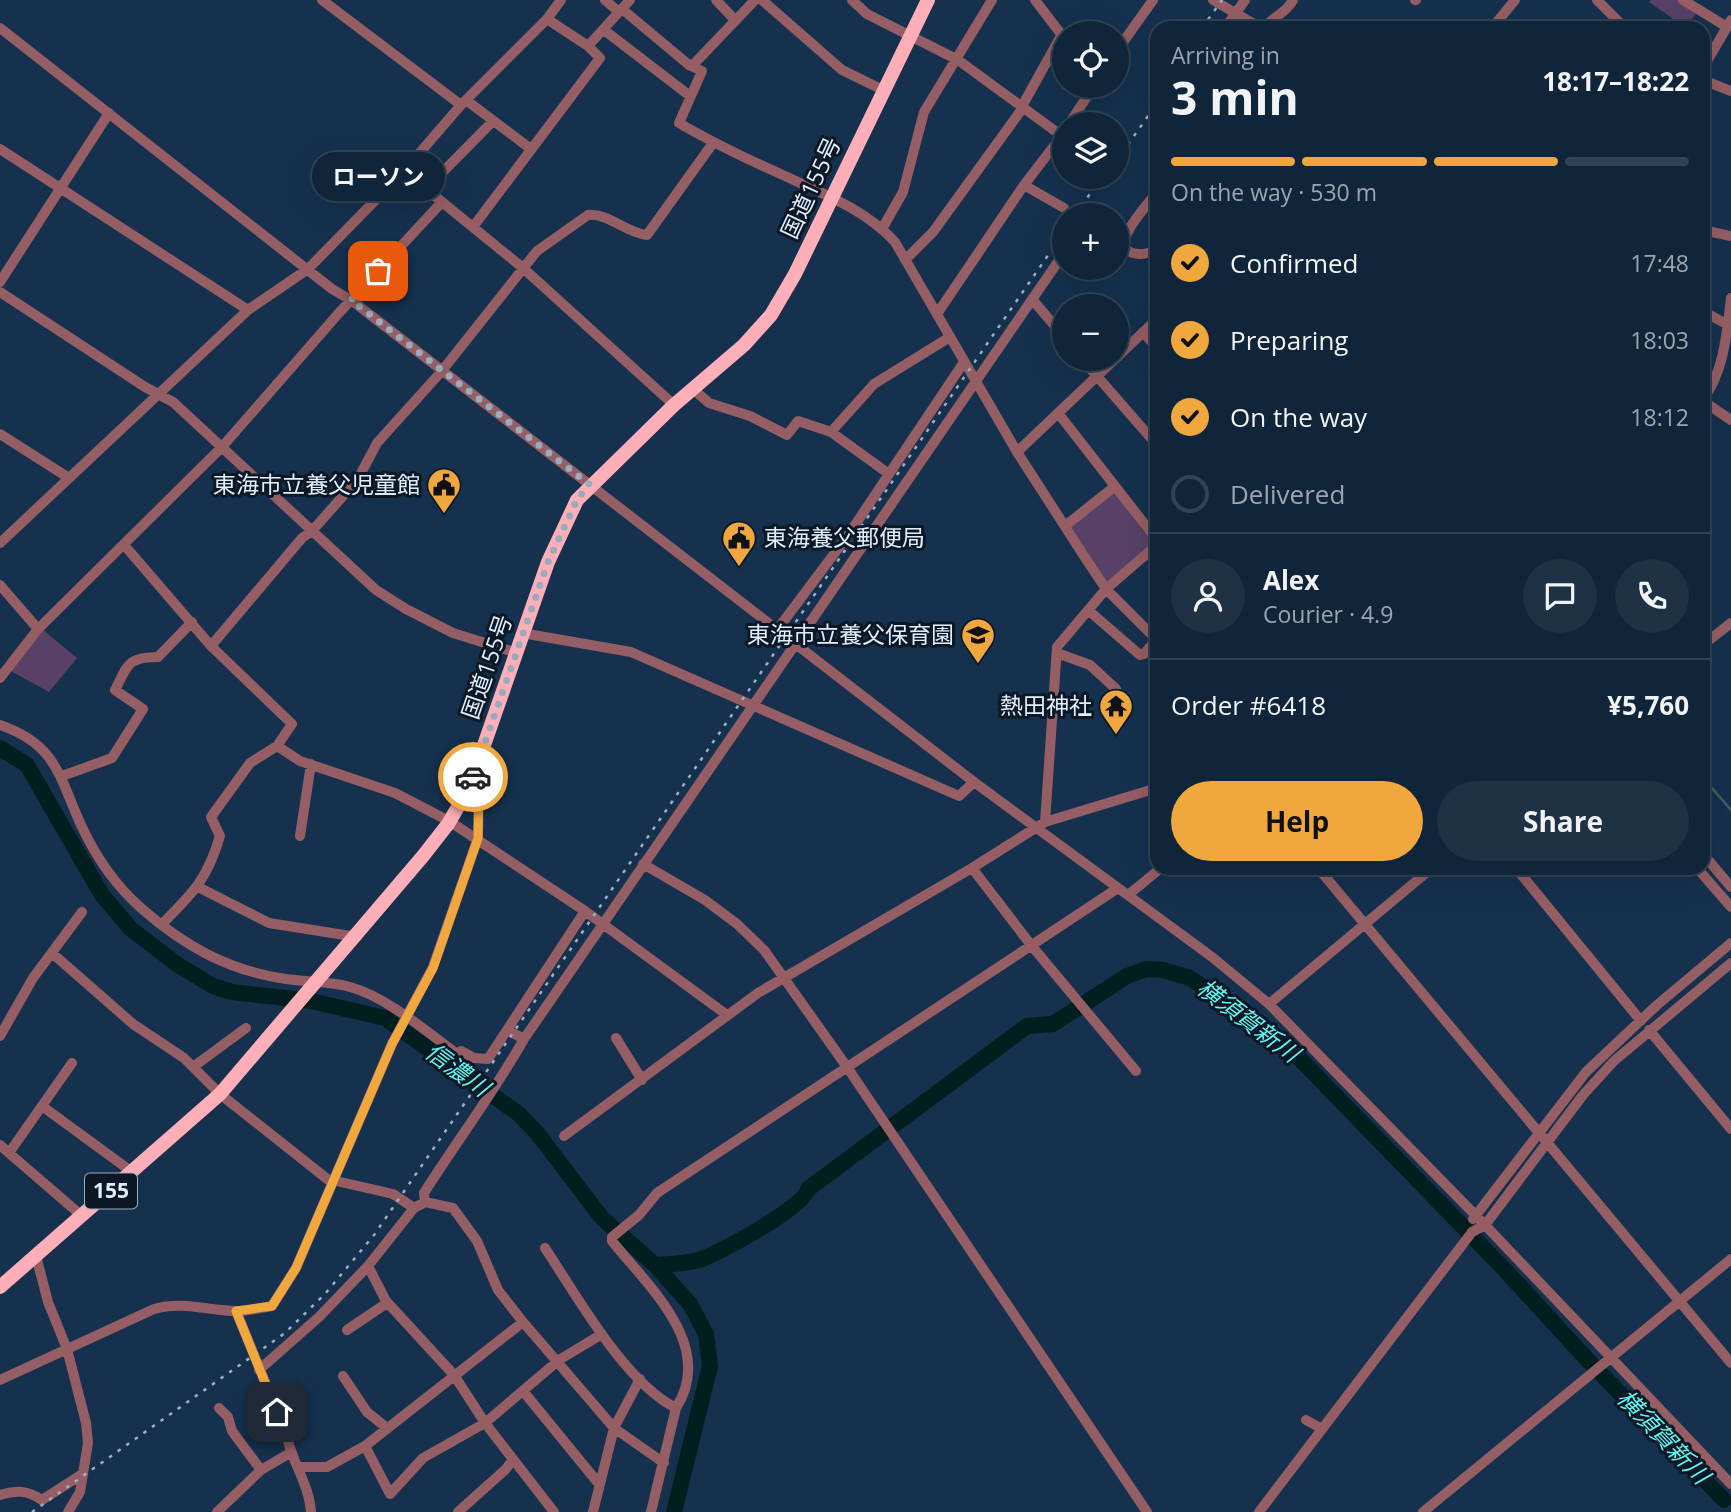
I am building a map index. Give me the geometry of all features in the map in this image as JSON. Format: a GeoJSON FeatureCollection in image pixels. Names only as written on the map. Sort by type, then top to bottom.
{"type":"FeatureCollection","features":[{"type":"Feature","properties":{"kind":"highway","name":"国道155号"},"geometry":{"type":"LineString","coordinates":[[0,1287],[220,1094],[357,937],[449,821],[473,776],[522,633],[561,530],[577,500],[589,484],[744,345],[771,315],[795,274],[928,0]]}},
{"type":"Feature","properties":{"kind":"street"},"geometry":{"type":"LineString","coordinates":[[322,0],[531,149]]}},
{"type":"Feature","properties":{"kind":"street"},"geometry":{"type":"LineString","coordinates":[[0,543],[248,310],[308,269],[404,171],[463,102],[547,19],[561,0]]}},
{"type":"Feature","properties":{"kind":"street"},"geometry":{"type":"LineString","coordinates":[[605,0],[624,7],[692,66],[702,71],[678,123],[713,143],[832,197],[882,229],[895,243],[1017,452],[1106,589],[1150,633]]}},
{"type":"Feature","properties":{"kind":"street"},"geometry":{"type":"LineString","coordinates":[[716,0],[735,20]]}},
{"type":"Feature","properties":{"kind":"street"},"geometry":{"type":"LineString","coordinates":[[692,66],[755,0]]}},
{"type":"Feature","properties":{"kind":"street"},"geometry":{"type":"LineString","coordinates":[[762,0],[842,70],[883,90]]}},
{"type":"Feature","properties":{"kind":"street"},"geometry":{"type":"LineString","coordinates":[[852,0],[867,14],[958,60],[1022,109],[1052,127]]}},
{"type":"Feature","properties":{"kind":"street"},"geometry":{"type":"LineString","coordinates":[[882,229],[902,192],[925,112],[992,0]]}},
{"type":"Feature","properties":{"kind":"street"},"geometry":{"type":"LineString","coordinates":[[1035,0],[1053,21]]}},
{"type":"Feature","properties":{"kind":"street"},"geometry":{"type":"LineString","coordinates":[[1129,34],[1153,0]]}},
{"type":"Feature","properties":{"kind":"street"},"geometry":{"type":"LineString","coordinates":[[1213,0],[1249,21]]}},
{"type":"Feature","properties":{"kind":"street"},"geometry":{"type":"LineString","coordinates":[[1229,21],[1245,0]]}},
{"type":"Feature","properties":{"kind":"street"},"geometry":{"type":"LineString","coordinates":[[1270,21],[1287,10],[1293,0]]}},
{"type":"Feature","properties":{"kind":"street"},"geometry":{"type":"LineString","coordinates":[[1498,21],[1515,0]]}},
{"type":"Feature","properties":{"kind":"street"},"geometry":{"type":"LineString","coordinates":[[1597,0],[1618,21]]}},
{"type":"Feature","properties":{"kind":"street"},"geometry":{"type":"LineString","coordinates":[[1683,0],[1729,23],[1710,56]]}},
{"type":"Feature","properties":{"kind":"street"},"geometry":{"type":"LineString","coordinates":[[588,46],[624,7]]}},
{"type":"Feature","properties":{"kind":"street"},"geometry":{"type":"LineString","coordinates":[[473,227],[600,58],[588,46],[547,19]]}},
{"type":"Feature","properties":{"kind":"street"},"geometry":{"type":"LineString","coordinates":[[0,28],[974,782],[1128,895],[1269,1004],[1485,1225],[1731,1484]]}},
{"type":"Feature","properties":{"kind":"street"},"geometry":{"type":"LineString","coordinates":[[604,30],[690,96]]}},
{"type":"Feature","properties":{"kind":"street"},"geometry":{"type":"LineString","coordinates":[[905,260],[933,232],[1022,109],[1052,56]]}},
{"type":"Feature","properties":{"kind":"street"},"geometry":{"type":"LineString","coordinates":[[1710,83],[1731,91]]}},
{"type":"Feature","properties":{"kind":"street"},"geometry":{"type":"LineString","coordinates":[[0,282],[109,113]]}},
{"type":"Feature","properties":{"kind":"street"},"geometry":{"type":"LineString","coordinates":[[426,189],[493,121]]}},
{"type":"Feature","properties":{"kind":"street"},"geometry":{"type":"LineString","coordinates":[[211,646],[302,538],[312,531],[358,480],[377,443],[441,372],[537,251],[588,215],[607,219],[635,234],[647,235],[713,143]]}},
{"type":"Feature","properties":{"kind":"street"},"geometry":{"type":"LineString","coordinates":[[937,314],[1024,185],[1052,148]]}},
{"type":"Feature","properties":{"kind":"street"},"geometry":{"type":"LineString","coordinates":[[0,149],[248,310]]}},
{"type":"Feature","properties":{"kind":"street"},"geometry":{"type":"LineString","coordinates":[[404,171],[523,268],[674,405]]}},
{"type":"Feature","properties":{"kind":"street"},"geometry":{"type":"LineString","coordinates":[[1024,185],[1055,203]]}},
{"type":"Feature","properties":{"kind":"street"},"geometry":{"type":"LineString","coordinates":[[1129,229],[1150,201]]}},
{"type":"Feature","properties":{"kind":"street"},"geometry":{"type":"LineString","coordinates":[[0,678],[38,629],[125,546],[222,447],[351,300],[442,202]]}},
{"type":"Feature","properties":{"kind":"street"},"geometry":{"type":"LineString","coordinates":[[1710,232],[1731,236]]}},
{"type":"Feature","properties":{"kind":"street"},"geometry":{"type":"LineString","coordinates":[[1129,251],[1139,254],[1150,253]]}},
{"type":"Feature","properties":{"kind":"street"},"geometry":{"type":"LineString","coordinates":[[425,1202],[424,1193],[504,1074],[524,1039],[1052,270]]}},
{"type":"Feature","properties":{"kind":"street"},"geometry":{"type":"LineString","coordinates":[[0,292],[173,402],[376,590],[453,633],[517,653]]}},
{"type":"Feature","properties":{"kind":"street"},"geometry":{"type":"LineString","coordinates":[[1713,408],[1714,386],[1731,298]]}},
{"type":"Feature","properties":{"kind":"street"},"geometry":{"type":"LineString","coordinates":[[1032,299],[1052,323]]}},
{"type":"Feature","properties":{"kind":"street"},"geometry":{"type":"LineString","coordinates":[[1710,315],[1726,324]]}},
{"type":"Feature","properties":{"kind":"street"},"geometry":{"type":"LineString","coordinates":[[1017,452],[1150,326]]}},
{"type":"Feature","properties":{"kind":"street"},"geometry":{"type":"LineString","coordinates":[[1143,332],[1150,340]]}},
{"type":"Feature","properties":{"kind":"street"},"geometry":{"type":"LineString","coordinates":[[831,432],[874,384],[950,337]]}},
{"type":"Feature","properties":{"kind":"street"},"geometry":{"type":"LineString","coordinates":[[777,630],[849,534],[964,362]]}},
{"type":"Feature","properties":{"kind":"street"},"geometry":{"type":"LineString","coordinates":[[1093,371],[1150,436]]}},
{"type":"Feature","properties":{"kind":"street"},"geometry":{"type":"LineString","coordinates":[[1710,391],[1714,386]]}},
{"type":"Feature","properties":{"kind":"street"},"geometry":{"type":"LineString","coordinates":[[694,389],[709,403],[750,415],[787,435],[799,421],[831,432],[889,474]]}},
{"type":"Feature","properties":{"kind":"street"},"geometry":{"type":"LineString","coordinates":[[1710,406],[1731,420]]}},
{"type":"Feature","properties":{"kind":"street"},"geometry":{"type":"LineString","coordinates":[[1058,413],[1150,533]]}},
{"type":"Feature","properties":{"kind":"street"},"geometry":{"type":"LineString","coordinates":[[0,434],[69,478]]}},
{"type":"Feature","properties":{"kind":"street"},"geometry":{"type":"LineString","coordinates":[[1065,526],[1114,487]]}},
{"type":"Feature","properties":{"kind":"street"},"geometry":{"type":"LineString","coordinates":[[125,546],[211,646],[292,724],[277,746],[250,763],[211,817],[215,820],[220,836],[212,863],[198,887],[162,924]]}},
{"type":"Feature","properties":{"kind":"street"},"geometry":{"type":"LineString","coordinates":[[1045,822],[1057,647],[1106,589],[1150,548]]}},
{"type":"Feature","properties":{"kind":"street"},"geometry":{"type":"LineString","coordinates":[[0,585],[38,629]]}},
{"type":"Feature","properties":{"kind":"street"},"geometry":{"type":"LineString","coordinates":[[1088,610],[1140,655],[1150,648]]}},
{"type":"Feature","properties":{"kind":"street"},"geometry":{"type":"LineString","coordinates":[[62,776],[112,758],[143,709],[115,690],[131,661],[139,657],[158,657],[192,622]]}},
{"type":"Feature","properties":{"kind":"street"},"geometry":{"type":"LineString","coordinates":[[1710,640],[1731,623]]}},
{"type":"Feature","properties":{"kind":"street"},"geometry":{"type":"LineString","coordinates":[[522,633],[631,652],[959,796],[974,782]]}},
{"type":"Feature","properties":{"kind":"street"},"geometry":{"type":"LineString","coordinates":[[1057,653],[1090,665],[1116,688]]}},
{"type":"Feature","properties":{"kind":"street"},"geometry":{"type":"LineString","coordinates":[[0,725],[31,738],[62,776],[82,827],[108,873],[118,886],[182,940],[224,964],[317,984],[351,987],[406,1019],[457,1054],[461,1051],[474,1058],[488,1059],[585,911]]}},
{"type":"Feature","properties":{"kind":"street"},"geometry":{"type":"LineString","coordinates":[[277,746],[300,761],[395,793],[478,838],[585,911],[727,1015]]}},
{"type":"Feature","properties":{"kind":"street"},"geometry":{"type":"LineString","coordinates":[[300,836],[311,764]]}},
{"type":"Feature","properties":{"kind":"street"},"geometry":{"type":"LineString","coordinates":[[0,1380],[134,1317],[170,1304],[236,1311],[272,1306],[277,1300],[296,1268],[331,1181],[392,1044],[433,968],[478,838],[479,783],[473,776]]}},
{"type":"Feature","properties":{"kind":"street"},"geometry":{"type":"LineString","coordinates":[[564,1136],[758,992],[972,868],[1034,828],[1045,822],[1150,790]]}},
{"type":"Feature","properties":{"kind":"street"},"geometry":{"type":"LineString","coordinates":[[1710,863],[1731,887]]}},
{"type":"Feature","properties":{"kind":"street"},"geometry":{"type":"LineString","coordinates":[[643,864],[705,900],[737,924],[764,950],[847,1067],[1147,1512]]}},
{"type":"Feature","properties":{"kind":"street"},"geometry":{"type":"LineString","coordinates":[[972,868],[1031,946],[1136,1071]]}},
{"type":"Feature","properties":{"kind":"street"},"geometry":{"type":"LineString","coordinates":[[1128,895],[1152,875]]}},
{"type":"Feature","properties":{"kind":"street"},"geometry":{"type":"LineString","coordinates":[[1324,875],[1731,1363]]}},
{"type":"Feature","properties":{"kind":"street"},"geometry":{"type":"LineString","coordinates":[[1269,1004],[1423,875]]}},
{"type":"Feature","properties":{"kind":"street"},"geometry":{"type":"LineString","coordinates":[[1522,875],[1641,1021]]}},
{"type":"Feature","properties":{"kind":"street"},"geometry":{"type":"LineString","coordinates":[[1703,875],[1731,907]]}},
{"type":"Feature","properties":{"kind":"street"},"geometry":{"type":"LineString","coordinates":[[198,887],[269,923],[357,937]]}},
{"type":"Feature","properties":{"kind":"street"},"geometry":{"type":"LineString","coordinates":[[651,1512],[676,1408],[682,1399],[688,1374],[688,1351],[681,1333],[662,1303],[612,1241],[616,1234],[639,1215],[657,1194],[1118,888]]}},
{"type":"Feature","properties":{"kind":"street"},"geometry":{"type":"LineString","coordinates":[[0,1036],[33,978],[82,912]]}},
{"type":"Feature","properties":{"kind":"street"},"geometry":{"type":"LineString","coordinates":[[1259,1512],[1468,1236],[1475,1215],[1586,1072],[1731,943]]}},
{"type":"Feature","properties":{"kind":"street"},"geometry":{"type":"LineString","coordinates":[[52,953],[133,1024],[193,1067],[220,1094],[331,1181],[393,1194],[414,1208]]}},
{"type":"Feature","properties":{"kind":"street"},"geometry":{"type":"LineString","coordinates":[[1468,1236],[1485,1225],[1583,1095],[1614,1061],[1731,962]]}},
{"type":"Feature","properties":{"kind":"street"},"geometry":{"type":"LineString","coordinates":[[193,1067],[246,1028]]}},
{"type":"Feature","properties":{"kind":"street"},"geometry":{"type":"LineString","coordinates":[[508,1030],[524,1039]]}},
{"type":"Feature","properties":{"kind":"street"},"geometry":{"type":"LineString","coordinates":[[1649,1030],[1731,1129]]}},
{"type":"Feature","properties":{"kind":"street"},"geometry":{"type":"LineString","coordinates":[[616,1038],[642,1080]]}},
{"type":"Feature","properties":{"kind":"street"},"geometry":{"type":"LineString","coordinates":[[72,1063],[42,1106],[4,1149],[82,1216]]}},
{"type":"Feature","properties":{"kind":"street"},"geometry":{"type":"LineString","coordinates":[[42,1106],[132,1172]]}},
{"type":"Feature","properties":{"kind":"street"},"geometry":{"type":"LineString","coordinates":[[259,1370],[319,1317],[368,1266],[414,1208],[425,1202],[453,1208],[467,1224],[498,1290],[523,1322],[559,1360],[614,1428],[664,1463]]}},
{"type":"Feature","properties":{"kind":"street"},"geometry":{"type":"LineString","coordinates":[[545,1248],[602,1334],[640,1379],[667,1404],[676,1408]]}},
{"type":"Feature","properties":{"kind":"street"},"geometry":{"type":"LineString","coordinates":[[36,1256],[48,1302],[67,1349],[87,1433],[88,1443],[79,1492],[68,1512]]}},
{"type":"Feature","properties":{"kind":"street"},"geometry":{"type":"LineString","coordinates":[[1423,1512],[1731,1259]]}},
{"type":"Feature","properties":{"kind":"street"},"geometry":{"type":"LineString","coordinates":[[368,1266],[387,1303],[454,1375],[548,1510]]}},
{"type":"Feature","properties":{"kind":"street"},"geometry":{"type":"LineString","coordinates":[[346,1330],[387,1303]]}},
{"type":"Feature","properties":{"kind":"street"},"geometry":{"type":"LineString","coordinates":[[236,1311],[286,1433],[290,1453],[299,1467],[312,1512]]}},
{"type":"Feature","properties":{"kind":"street"},"geometry":{"type":"LineString","coordinates":[[299,1467],[327,1467],[365,1446],[523,1322]]}},
{"type":"Feature","properties":{"kind":"street"},"geometry":{"type":"LineString","coordinates":[[365,1446],[390,1494],[423,1458],[485,1423],[559,1360],[602,1334]]}},
{"type":"Feature","properties":{"kind":"street"},"geometry":{"type":"LineString","coordinates":[[343,1376],[367,1412],[387,1428]]}},
{"type":"Feature","properties":{"kind":"street"},"geometry":{"type":"LineString","coordinates":[[593,1512],[614,1428],[640,1379]]}},
{"type":"Feature","properties":{"kind":"street"},"geometry":{"type":"LineString","coordinates":[[523,1391],[598,1484]]}},
{"type":"Feature","properties":{"kind":"street"},"geometry":{"type":"LineString","coordinates":[[219,1408],[228,1416],[232,1431],[261,1470]]}},
{"type":"Feature","properties":{"kind":"street"},"geometry":{"type":"LineString","coordinates":[[1306,1420],[1322,1429]]}},
{"type":"Feature","properties":{"kind":"street"},"geometry":{"type":"LineString","coordinates":[[217,1512],[261,1470],[290,1453]]}},
{"type":"Feature","properties":{"kind":"street"},"geometry":{"type":"LineString","coordinates":[[458,1512],[506,1469],[513,1459]]}},
{"type":"Feature","properties":{"kind":"street"},"geometry":{"type":"LineString","coordinates":[[0,1495],[13,1491],[28,1492],[41,1500],[81,1475]]}},
{"type":"Feature","properties":{"kind":"shaded area"},"geometry":{"type":"Polygon","coordinates":[[[1683,0],[1698,10],[1691,21],[1676,21],[1649,2],[1683,0]]]}},
{"type":"Feature","properties":{"kind":"shaded area"},"geometry":{"type":"Polygon","coordinates":[[[1110,493],[1116,495],[1150,540],[1150,547],[1110,581],[1105,581],[1071,527],[1110,493]]]}},
{"type":"Feature","properties":{"kind":"shaded area"},"geometry":{"type":"Polygon","coordinates":[[[41,628],[77,658],[49,692],[5,668],[41,628]]]}},
{"type":"Feature","properties":{"kind":"waterway","name":"信濃川"},"geometry":{"type":"LineString","coordinates":[[0,748],[27,765],[102,895],[131,929],[178,965],[213,986],[232,992],[311,1001],[385,1018],[519,1114],[537,1133],[602,1218],[655,1265],[690,1304],[706,1334],[710,1366],[674,1512]]}},
{"type":"Feature","properties":{"kind":"waterway"},"geometry":{"type":"LineString","coordinates":[[1710,786],[1731,810]]}},
{"type":"Feature","properties":{"kind":"waterway","name":"横須賀新川"},"geometry":{"type":"LineString","coordinates":[[655,1265],[699,1260],[760,1229],[792,1207],[808,1189],[1027,1026],[1053,1024],[1127,976],[1146,969],[1163,970],[1190,978],[1253,1021],[1300,1059],[1505,1270],[1595,1368]]}},
{"type":"Feature","properties":{"kind":"waterway","name":"横須賀新川"},"geometry":{"type":"LineString","coordinates":[[1602,1375],[1724,1500]]}},
{"type":"Feature","properties":{"kind":"railway"},"geometry":{"type":"LineString","coordinates":[[1207,21],[1222,0]]}},
{"type":"Feature","properties":{"kind":"railway"},"geometry":{"type":"LineString","coordinates":[[1129,143],[1150,113]]}},
{"type":"Feature","properties":{"kind":"railway"},"geometry":{"type":"LineString","coordinates":[[1084,203],[1093,189]]}},
{"type":"Feature","properties":{"kind":"railway"},"geometry":{"type":"LineString","coordinates":[[32,1512],[285,1333],[325,1294],[374,1235],[1052,249]]}},
{"type":"Feature","properties":{"kind":"way so far"},"geometry":{"type":"LineString","coordinates":[[378,271],[351,300],[589,484],[561,530],[548,562],[473,777]]}},
{"type":"Feature","properties":{"kind":"place","name":"ローソン"},"geometry":{"type":"Point","coordinates":[378,271]}},
{"type":"Feature","properties":{"kind":"place","name":"東海市立養父児童館"},"geometry":{"type":"Point","coordinates":[444,515]}},
{"type":"Feature","properties":{"kind":"place","name":"東海養父郵便局"},"geometry":{"type":"Point","coordinates":[739,568]}},
{"type":"Feature","properties":{"kind":"place","name":"東海市立養父保育園"},"geometry":{"type":"Point","coordinates":[978,665]}},
{"type":"Feature","properties":{"kind":"place","name":"熱田神社"},"geometry":{"type":"Point","coordinates":[1116,736]}},
{"type":"Feature","properties":{"kind":"route"},"geometry":{"type":"LineString","coordinates":[[277,1412],[236,1311],[272,1306],[296,1268],[392,1044],[433,968],[478,838],[479,783],[473,777]]}}]}
